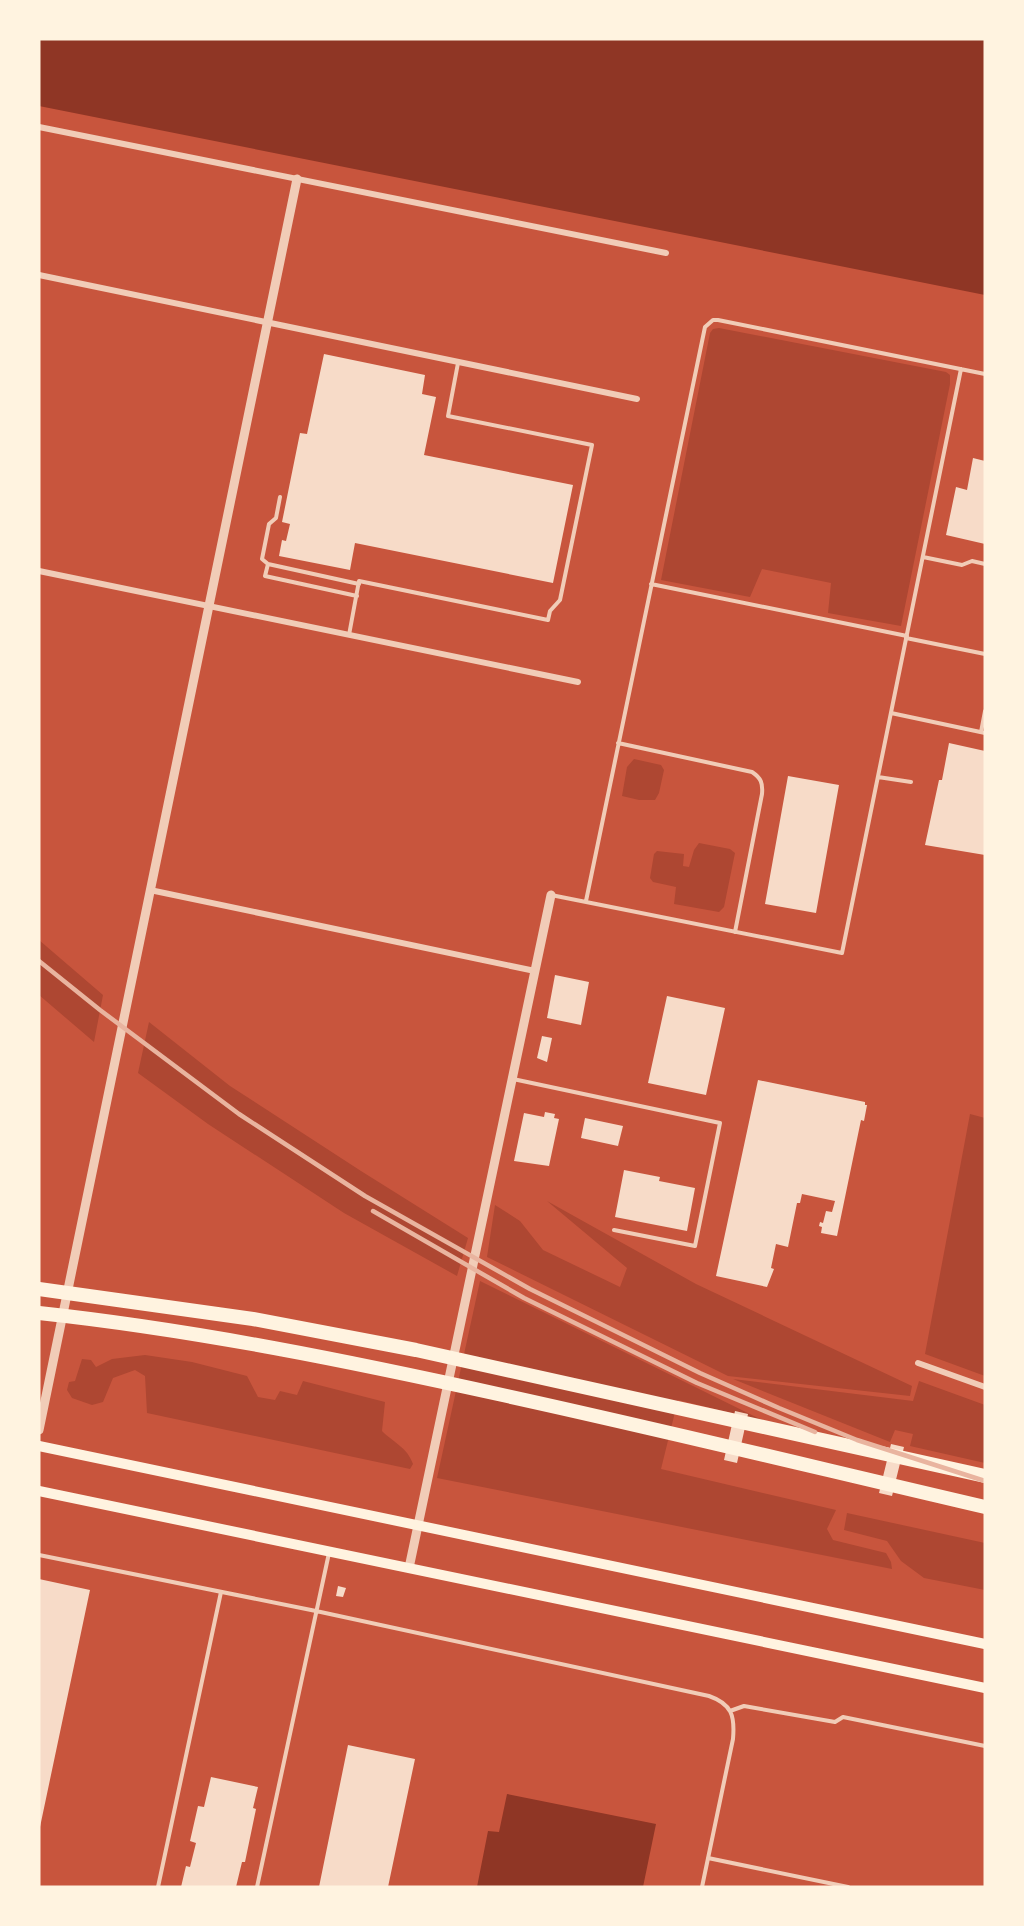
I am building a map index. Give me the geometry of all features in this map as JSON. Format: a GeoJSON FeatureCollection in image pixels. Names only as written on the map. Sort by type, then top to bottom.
{"type":"FeatureCollection","features":[{"type":"Feature","properties":{"kind":"highway"},"geometry":{"type":"LineString","coordinates":[[39,1289],[253,1319],[416,1350],[985,1476]]}},
{"type":"Feature","properties":{"kind":"highway"},"geometry":{"type":"LineString","coordinates":[[39,1313],[94,1319],[249,1344],[412,1375],[985,1507]]}},
{"type":"Feature","properties":{"kind":"main road"},"geometry":{"type":"LineString","coordinates":[[39,1446],[985,1644]]}},
{"type":"Feature","properties":{"kind":"main road"},"geometry":{"type":"LineString","coordinates":[[39,1491],[985,1688]]}},
{"type":"Feature","properties":{"kind":"street"},"geometry":{"type":"LineString","coordinates":[[39,127],[666,253]]}},
{"type":"Feature","properties":{"kind":"street"},"geometry":{"type":"LineString","coordinates":[[39,1430],[297,179]]}},
{"type":"Feature","properties":{"kind":"street"},"geometry":{"type":"LineString","coordinates":[[39,275],[637,399]]}},
{"type":"Feature","properties":{"kind":"street"},"geometry":{"type":"LineString","coordinates":[[39,571],[578,682]]}},
{"type":"Feature","properties":{"kind":"street"},"geometry":{"type":"LineString","coordinates":[[150,890],[535,971]]}},
{"type":"Feature","properties":{"kind":"street"},"geometry":{"type":"LineString","coordinates":[[408,1568],[551,894]]}},
{"type":"Feature","properties":{"kind":"street"},"geometry":{"type":"LineString","coordinates":[[918,1363],[985,1387]]}},
{"type":"Feature","properties":{"kind":"lane"},"geometry":{"type":"LineString","coordinates":[[585,902],[703,332],[709,323],[718,320],[985,374]]}},
{"type":"Feature","properties":{"kind":"lane"},"geometry":{"type":"LineString","coordinates":[[349,635],[359,581],[548,620],[550,611],[560,600],[592,445],[448,416],[458,362]]}},
{"type":"Feature","properties":{"kind":"lane"},"geometry":{"type":"LineString","coordinates":[[551,894],[842,953],[961,369]]}},
{"type":"Feature","properties":{"kind":"lane"},"geometry":{"type":"LineString","coordinates":[[280,497],[276,518],[269,524],[262,559],[268,564],[359,584]]}},
{"type":"Feature","properties":{"kind":"lane"},"geometry":{"type":"LineString","coordinates":[[923,557],[962,565],[972,561],[985,564]]}},
{"type":"Feature","properties":{"kind":"lane"},"geometry":{"type":"LineString","coordinates":[[268,564],[266,576],[357,596]]}},
{"type":"Feature","properties":{"kind":"lane"},"geometry":{"type":"LineString","coordinates":[[651,584],[985,654]]}},
{"type":"Feature","properties":{"kind":"lane"},"geometry":{"type":"LineString","coordinates":[[891,713],[983,732],[985,711]]}},
{"type":"Feature","properties":{"kind":"lane"},"geometry":{"type":"LineString","coordinates":[[618,743],[753,772],[759,777],[763,785],[762,794],[735,932]]}},
{"type":"Feature","properties":{"kind":"lane"},"geometry":{"type":"LineString","coordinates":[[878,777],[911,782]]}},
{"type":"Feature","properties":{"kind":"lane"},"geometry":{"type":"LineString","coordinates":[[512,1078],[720,1123],[695,1246],[614,1230]]}},
{"type":"Feature","properties":{"kind":"lane"},"geometry":{"type":"LineString","coordinates":[[257,1887],[329,1552]]}},
{"type":"Feature","properties":{"kind":"lane"},"geometry":{"type":"LineString","coordinates":[[39,1555],[316,1611],[709,1696],[723,1701],[730,1711],[734,1727],[733,1738],[702,1887]]}},
{"type":"Feature","properties":{"kind":"lane"},"geometry":{"type":"LineString","coordinates":[[158,1887],[221,1592]]}},
{"type":"Feature","properties":{"kind":"lane"},"geometry":{"type":"LineString","coordinates":[[730,1711],[744,1706],[836,1722],[843,1717],[985,1746]]}},
{"type":"Feature","properties":{"kind":"lane"},"geometry":{"type":"LineString","coordinates":[[708,1858],[848,1887]]}},
{"type":"Feature","properties":{"kind":"shaded area"},"geometry":{"type":"Polygon","coordinates":[[[39,39],[985,39],[985,295],[39,106],[39,39]]]}},
{"type":"Feature","properties":{"kind":"shaded area"},"geometry":{"type":"Polygon","coordinates":[[[719,328],[946,372],[950,375],[901,626],[828,613],[831,583],[762,569],[750,597],[661,580],[710,333],[713,329],[719,328]]]}},
{"type":"Feature","properties":{"kind":"shaded area"},"geometry":{"type":"Polygon","coordinates":[[[634,759],[661,765],[664,770],[659,793],[655,800],[639,800],[622,796],[627,767],[634,759]]]}},
{"type":"Feature","properties":{"kind":"shaded area"},"geometry":{"type":"Polygon","coordinates":[[[699,843],[730,849],[735,853],[724,907],[719,912],[674,904],[676,887],[653,882],[650,878],[654,854],[657,851],[684,854],[683,866],[689,867],[694,850],[699,843]]]}},
{"type":"Feature","properties":{"kind":"shaded area"},"geometry":{"type":"Polygon","coordinates":[[[39,940],[103,995],[94,1042],[39,995],[39,940]]]}},
{"type":"Feature","properties":{"kind":"shaded area"},"geometry":{"type":"Polygon","coordinates":[[[149,1022],[230,1086],[468,1238],[457,1276],[344,1213],[208,1124],[138,1073],[149,1022]]]}},
{"type":"Feature","properties":{"kind":"shaded area"},"geometry":{"type":"Polygon","coordinates":[[[970,1114],[985,1118],[985,1376],[925,1354],[970,1114]]]}},
{"type":"Feature","properties":{"kind":"shaded area"},"geometry":{"type":"Polygon","coordinates":[[[547,1201],[696,1284],[912,1386],[910,1396],[728,1376],[487,1257],[495,1205],[520,1221],[543,1250],[620,1287],[627,1268],[547,1201]]]}},
{"type":"Feature","properties":{"kind":"shaded area"},"geometry":{"type":"Polygon","coordinates":[[[480,1281],[764,1421],[678,1400],[661,1469],[836,1510],[827,1529],[833,1540],[886,1553],[892,1569],[437,1478],[480,1281]]]}},
{"type":"Feature","properties":{"kind":"shaded area"},"geometry":{"type":"Polygon","coordinates":[[[145,1355],[192,1362],[247,1376],[258,1397],[275,1400],[280,1391],[297,1395],[303,1381],[385,1402],[382,1431],[404,1449],[413,1464],[410,1469],[147,1413],[145,1376],[135,1370],[113,1378],[103,1402],[92,1405],[72,1398],[67,1390],[69,1382],[75,1381],[82,1359],[91,1360],[96,1367],[112,1359],[145,1355]]]}},
{"type":"Feature","properties":{"kind":"shaded area"},"geometry":{"type":"Polygon","coordinates":[[[733,1379],[913,1401],[919,1381],[985,1405],[985,1463],[910,1446],[913,1434],[895,1430],[890,1442],[733,1379]]]}},
{"type":"Feature","properties":{"kind":"shaded area"},"geometry":{"type":"Polygon","coordinates":[[[847,1513],[985,1543],[985,1590],[924,1578],[901,1561],[887,1541],[844,1530],[847,1513]]]}},
{"type":"Feature","properties":{"kind":"shaded area"},"geometry":{"type":"Polygon","coordinates":[[[507,1794],[656,1824],[643,1887],[477,1887],[488,1831],[499,1832],[507,1794]]]}},
{"type":"Feature","properties":{"kind":"building"},"geometry":{"type":"Polygon","coordinates":[[[324,354],[425,375],[422,394],[436,397],[424,455],[573,485],[553,583],[355,543],[350,570],[279,556],[282,540],[286,541],[290,524],[282,522],[300,433],[307,434],[324,354]]]}},
{"type":"Feature","properties":{"kind":"building"},"geometry":{"type":"Polygon","coordinates":[[[973,458],[985,461],[985,544],[946,535],[956,487],[967,490],[973,458]]]}},
{"type":"Feature","properties":{"kind":"building"},"geometry":{"type":"Polygon","coordinates":[[[949,743],[985,751],[985,855],[925,845],[949,743]]]}},
{"type":"Feature","properties":{"kind":"building"},"geometry":{"type":"Polygon","coordinates":[[[788,776],[839,785],[816,913],[765,904],[788,776]]]}},
{"type":"Feature","properties":{"kind":"building"},"geometry":{"type":"Polygon","coordinates":[[[555,975],[589,982],[581,1025],[547,1018],[555,975]]]}},
{"type":"Feature","properties":{"kind":"building"},"geometry":{"type":"Polygon","coordinates":[[[667,996],[725,1008],[706,1095],[648,1083],[667,996]]]}},
{"type":"Feature","properties":{"kind":"building"},"geometry":{"type":"Polygon","coordinates":[[[542,1036],[552,1038],[547,1062],[537,1058],[542,1036]]]}},
{"type":"Feature","properties":{"kind":"building"},"geometry":{"type":"Polygon","coordinates":[[[758,1080],[865,1102],[867,1105],[864,1121],[861,1120],[837,1236],[821,1233],[822,1227],[819,1226],[820,1222],[823,1223],[826,1211],[832,1212],[835,1201],[802,1194],[800,1203],[797,1203],[788,1247],[776,1244],[771,1268],[774,1269],[767,1287],[716,1276],[758,1080]]]}},
{"type":"Feature","properties":{"kind":"building"},"geometry":{"type":"Polygon","coordinates":[[[545,1112],[555,1114],[554,1118],[559,1119],[549,1166],[514,1161],[524,1113],[544,1117],[545,1112]]]}},
{"type":"Feature","properties":{"kind":"building"},"geometry":{"type":"Polygon","coordinates":[[[585,1118],[623,1126],[618,1146],[581,1138],[585,1118]]]}},
{"type":"Feature","properties":{"kind":"building"},"geometry":{"type":"Polygon","coordinates":[[[624,1170],[660,1177],[659,1181],[695,1188],[687,1231],[615,1217],[624,1170]]]}},
{"type":"Feature","properties":{"kind":"building"},"geometry":{"type":"Polygon","coordinates":[[[735,1411],[748,1414],[737,1463],[724,1460],[735,1411]]]}},
{"type":"Feature","properties":{"kind":"building"},"geometry":{"type":"Polygon","coordinates":[[[891,1444],[904,1447],[892,1496],[879,1493],[891,1444]]]}},
{"type":"Feature","properties":{"kind":"building"},"geometry":{"type":"Polygon","coordinates":[[[39,1579],[90,1590],[40,1827],[39,1826],[39,1579]]]}},
{"type":"Feature","properties":{"kind":"building"},"geometry":{"type":"Polygon","coordinates":[[[338,1586],[346,1588],[343,1597],[336,1596],[338,1586]]]}},
{"type":"Feature","properties":{"kind":"building"},"geometry":{"type":"Polygon","coordinates":[[[348,1745],[415,1759],[388,1887],[319,1887],[348,1745]]]}},
{"type":"Feature","properties":{"kind":"building"},"geometry":{"type":"Polygon","coordinates":[[[211,1777],[258,1787],[245,1862],[242,1862],[236,1887],[181,1887],[186,1866],[190,1867],[196,1843],[190,1841],[198,1806],[204,1807],[211,1777]]]}},
{"type":"Feature","properties":{"kind":"railway"},"geometry":{"type":"LineString","coordinates":[[39,961],[100,1010],[239,1114],[365,1196],[530,1289],[700,1373],[779,1408],[857,1440],[985,1481]]}},
{"type":"Feature","properties":{"kind":"railway"},"geometry":{"type":"LineString","coordinates":[[373,1211],[524,1298],[697,1383],[815,1432]]}}]}
